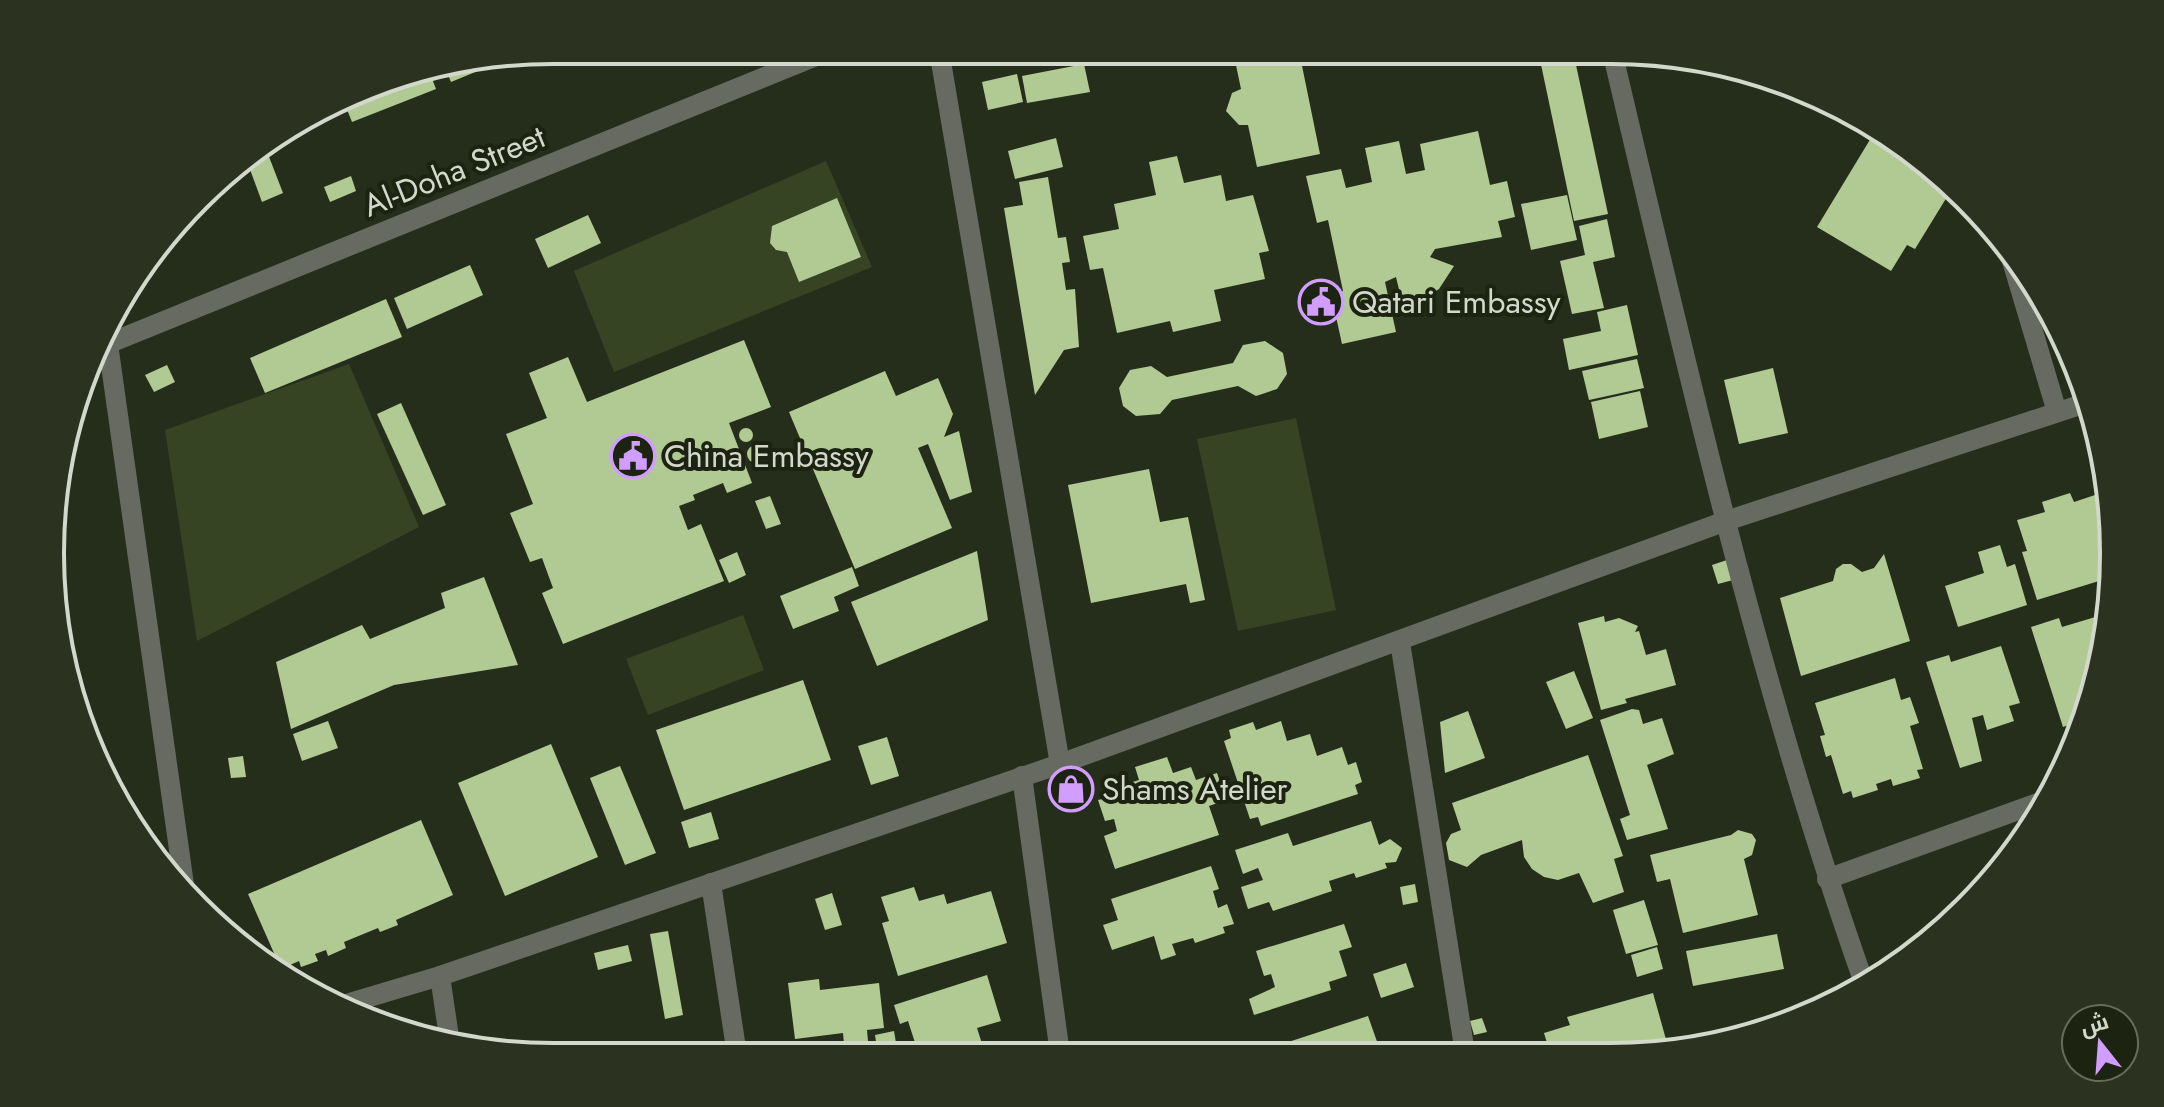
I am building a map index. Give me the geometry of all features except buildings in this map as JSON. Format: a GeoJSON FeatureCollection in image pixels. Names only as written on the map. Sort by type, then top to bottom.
{"type":"FeatureCollection","features":[{"type":"Feature","properties":{"kind":"street","name":"Al-Doha Street"},"geometry":{"type":"LineString","coordinates":[[111,343],[781,64]]}},
{"type":"Feature","properties":{"kind":"street"},"geometry":{"type":"LineString","coordinates":[[941,64],[1060,764]]}},
{"type":"Feature","properties":{"kind":"street"},"geometry":{"type":"LineString","coordinates":[[1615,64],[1726,521],[1827,879],[1861,974]]}},
{"type":"Feature","properties":{"kind":"street"},"geometry":{"type":"LineString","coordinates":[[2019,283],[2057,412]]}},
{"type":"Feature","properties":{"kind":"street"},"geometry":{"type":"LineString","coordinates":[[105,356],[182,872]]}},
{"type":"Feature","properties":{"kind":"street"},"geometry":{"type":"LineString","coordinates":[[355,1001],[440,976],[1060,764],[1726,521],[2077,406]]}},
{"type":"Feature","properties":{"kind":"street"},"geometry":{"type":"LineString","coordinates":[[1400,642],[1463,1043]]}},
{"type":"Feature","properties":{"kind":"street"},"geometry":{"type":"LineString","coordinates":[[1022,776],[1058,1043]]}},
{"type":"Feature","properties":{"kind":"street"},"geometry":{"type":"LineString","coordinates":[[1827,879],[2029,806]]}},
{"type":"Feature","properties":{"kind":"street"},"geometry":{"type":"LineString","coordinates":[[711,883],[735,1043]]}},
{"type":"Feature","properties":{"kind":"street"},"geometry":{"type":"LineString","coordinates":[[440,976],[448,1031]]}},
{"type":"Feature","properties":{"kind":"green space"},"geometry":{"type":"Polygon","coordinates":[[[826,161],[872,267],[614,372],[574,271],[826,161]]]}},
{"type":"Feature","properties":{"kind":"green space"},"geometry":{"type":"Polygon","coordinates":[[[349,364],[419,527],[197,641],[165,430],[349,364]]]}},
{"type":"Feature","properties":{"kind":"green space"},"geometry":{"type":"Polygon","coordinates":[[[1296,418],[1336,610],[1238,631],[1197,439],[1296,418]]]}},
{"type":"Feature","properties":{"kind":"green space"},"geometry":{"type":"Polygon","coordinates":[[[743,615],[764,670],[648,715],[626,659],[743,615]]]}},
{"type":"Feature","properties":{"kind":"place","name":"Qatari Embassy"},"geometry":{"type":"Point","coordinates":[1321,302]}},
{"type":"Feature","properties":{"kind":"place","name":"China Embassy"},"geometry":{"type":"Point","coordinates":[633,456]}},
{"type":"Feature","properties":{"kind":"place","name":"Shams Atelier"},"geometry":{"type":"Point","coordinates":[1071,789]}}]}
